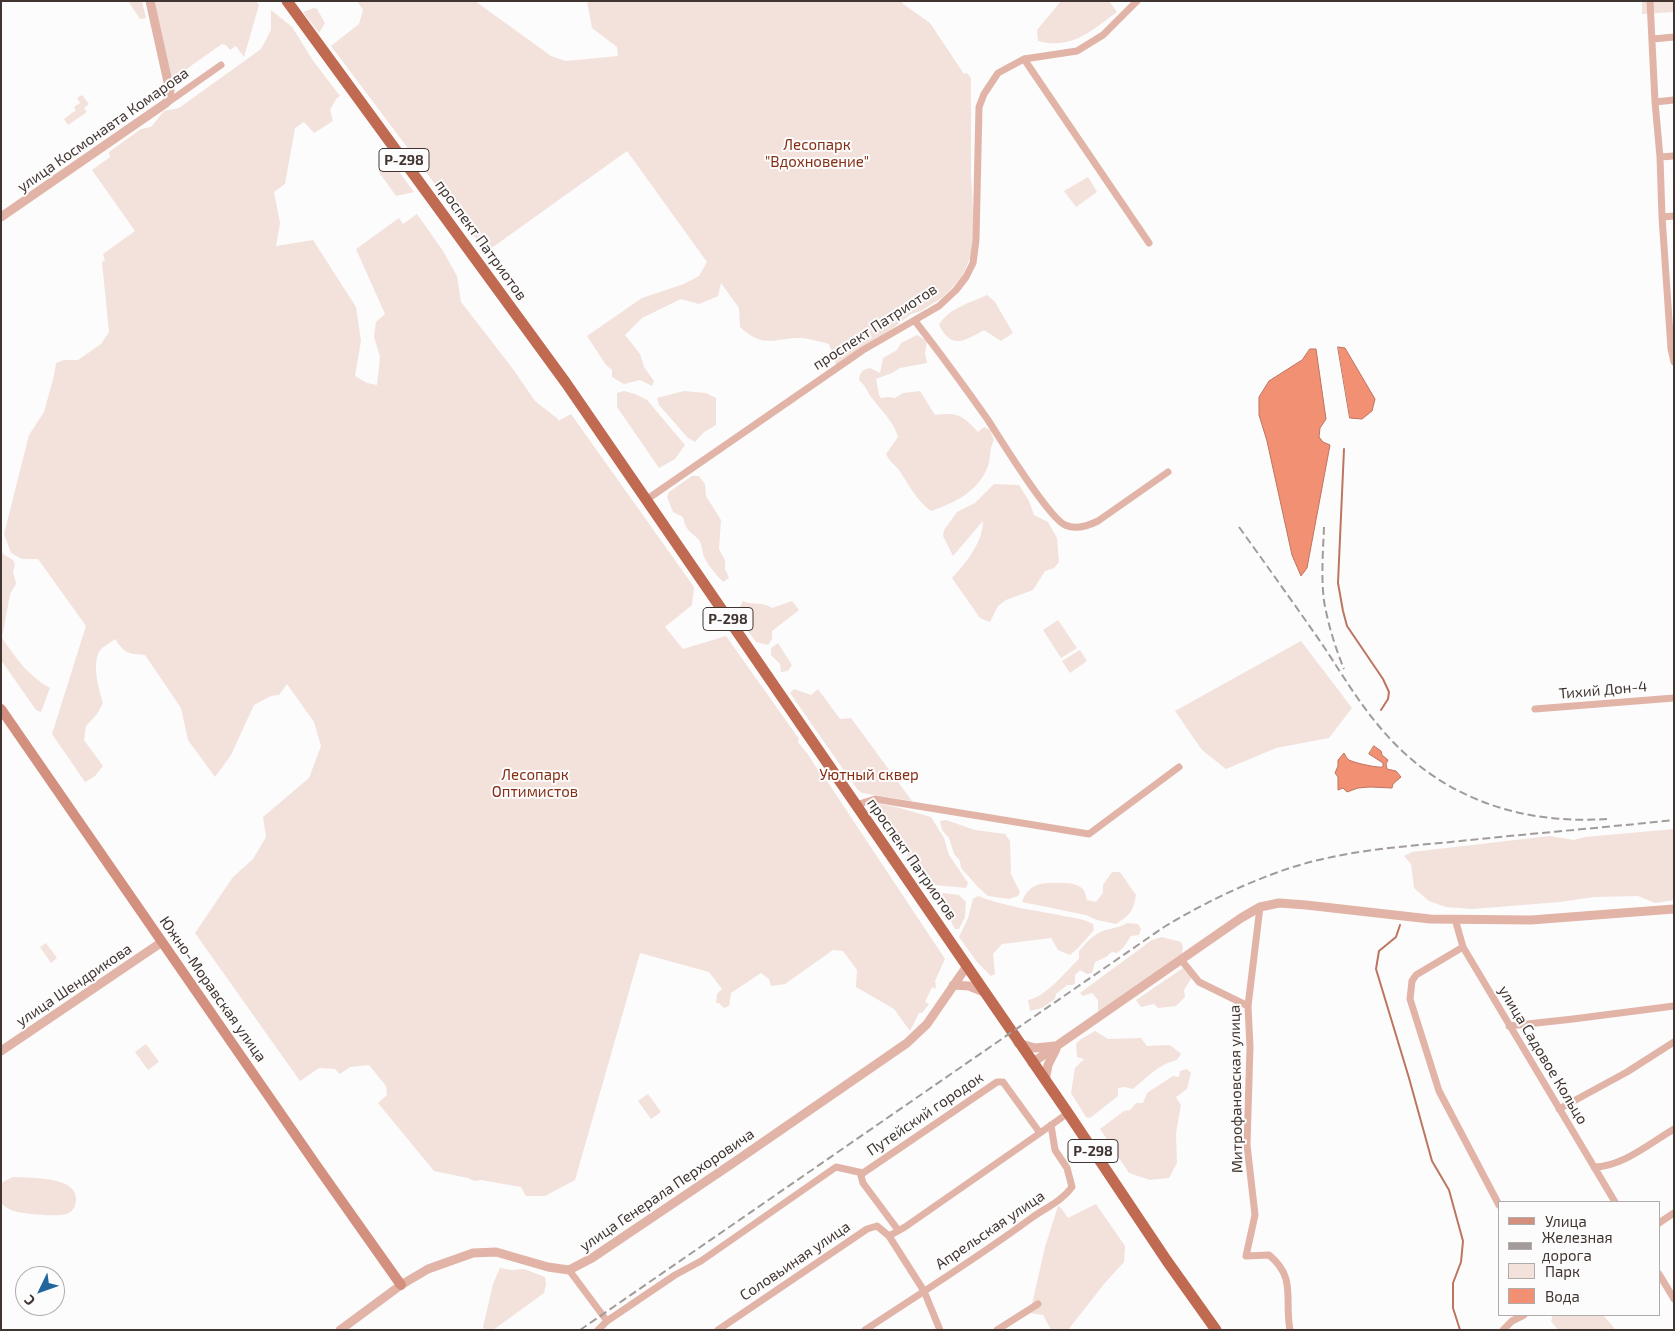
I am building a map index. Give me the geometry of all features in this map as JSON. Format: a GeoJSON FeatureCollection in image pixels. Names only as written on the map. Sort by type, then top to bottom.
{"type":"FeatureCollection","features":[{"type":"Feature","properties":{"kind":"highway","name":"проспект Патриотов"},"geometry":{"type":"LineString","coordinates":[[287,1],[544,352],[1032,1063]]}},
{"type":"Feature","properties":{"kind":"highway","name":"Р-298"},"geometry":{"type":"LineString","coordinates":[[1032,1063],[1216,1330]]}},
{"type":"Feature","properties":{"kind":"main road","name":"Южно-Моравская улица"},"geometry":{"type":"LineString","coordinates":[[1,709],[401,1285]]}},
{"type":"Feature","properties":{"kind":"street"},"geometry":{"type":"LineString","coordinates":[[150,1],[170,91],[169,99],[166,103]]}},
{"type":"Feature","properties":{"kind":"street","name":"проспект Патриотов"},"geometry":{"type":"LineString","coordinates":[[646,500],[863,350],[940,306],[956,290],[966,277],[973,263],[976,240],[979,107],[984,94],[998,73],[1024,59],[1076,51],[1103,35],[1137,1]]}},
{"type":"Feature","properties":{"kind":"street"},"geometry":{"type":"LineString","coordinates":[[1650,1],[1662,217],[1674,362]]}},
{"type":"Feature","properties":{"kind":"street"},"geometry":{"type":"LineString","coordinates":[[1653,39],[1674,37]]}},
{"type":"Feature","properties":{"kind":"street"},"geometry":{"type":"LineString","coordinates":[[1024,59],[1149,243]]}},
{"type":"Feature","properties":{"kind":"street","name":"улица Космонавта Комарова"},"geometry":{"type":"LineString","coordinates":[[1,217],[221,65]]}},
{"type":"Feature","properties":{"kind":"street"},"geometry":{"type":"LineString","coordinates":[[1655,102],[1674,100]]}},
{"type":"Feature","properties":{"kind":"street"},"geometry":{"type":"LineString","coordinates":[[1660,157],[1674,156]]}},
{"type":"Feature","properties":{"kind":"street"},"geometry":{"type":"LineString","coordinates":[[1662,217],[1674,216]]}},
{"type":"Feature","properties":{"kind":"street"},"geometry":{"type":"LineString","coordinates":[[915,321],[987,419],[1055,518],[1064,524],[1073,527],[1087,526],[1098,521],[1168,472]]}},
{"type":"Feature","properties":{"kind":"street","name":"Тихий Дон-4"},"geometry":{"type":"LineString","coordinates":[[1534,709],[1674,698]]}},
{"type":"Feature","properties":{"kind":"street"},"geometry":{"type":"LineString","coordinates":[[856,805],[874,799],[1089,834],[1180,767]]}},
{"type":"Feature","properties":{"kind":"street"},"geometry":{"type":"LineString","coordinates":[[1032,1063],[1182,961],[1241,918],[1260,907],[1279,903],[1430,919],[1531,920],[1674,909]]}},
{"type":"Feature","properties":{"kind":"street","name":"Митрофановская улица"},"geometry":{"type":"LineString","coordinates":[[1260,907],[1248,1006],[1250,1047],[1248,1145],[1255,1215],[1246,1256],[1269,1255],[1280,1264],[1289,1285],[1287,1317],[1290,1330]]}},
{"type":"Feature","properties":{"kind":"street","name":"улица Садовое Кольцо"},"geometry":{"type":"LineString","coordinates":[[1455,919],[1464,947],[1509,1026],[1614,1201]]}},
{"type":"Feature","properties":{"kind":"street","name":"улица Шендрикова"},"geometry":{"type":"LineString","coordinates":[[1,1051],[162,942]]}},
{"type":"Feature","properties":{"kind":"street"},"geometry":{"type":"LineString","coordinates":[[1464,947],[1416,975],[1412,981],[1410,999],[1439,1091],[1498,1203]]}},
{"type":"Feature","properties":{"kind":"street"},"geometry":{"type":"LineString","coordinates":[[1182,961],[1199,982],[1248,1006]]}},
{"type":"Feature","properties":{"kind":"street","name":"улица Генерала Перхоровича"},"geometry":{"type":"LineString","coordinates":[[340,1330],[401,1285],[428,1269],[472,1253],[496,1252],[548,1267],[570,1270],[592,1258],[733,1164],[907,1043],[927,1024],[967,966]]}},
{"type":"Feature","properties":{"kind":"street"},"geometry":{"type":"LineString","coordinates":[[953,985],[969,986],[984,992]]}},
{"type":"Feature","properties":{"kind":"street"},"geometry":{"type":"LineString","coordinates":[[1509,1026],[1674,1006]]}},
{"type":"Feature","properties":{"kind":"street"},"geometry":{"type":"LineString","coordinates":[[1018,1042],[1035,1048],[1060,1045]]}},
{"type":"Feature","properties":{"kind":"street"},"geometry":{"type":"LineString","coordinates":[[1559,1109],[1627,1072],[1674,1042]]}},
{"type":"Feature","properties":{"kind":"street"},"geometry":{"type":"LineString","coordinates":[[1045,1081],[1050,1059],[1060,1045]]}},
{"type":"Feature","properties":{"kind":"street","name":"Путейский городок"},"geometry":{"type":"LineString","coordinates":[[898,1230],[863,1183],[861,1176],[863,1172],[997,1082],[1003,1082],[1040,1133]]}},
{"type":"Feature","properties":{"kind":"street"},"geometry":{"type":"LineString","coordinates":[[940,1330],[924,1291],[889,1236],[905,1227],[1068,1113]]}},
{"type":"Feature","properties":{"kind":"street","name":"Апрельская улица"},"geometry":{"type":"LineString","coordinates":[[865,1330],[999,1242],[1035,1215],[1065,1197],[1072,1187],[1067,1168],[1055,1150],[1051,1125]]}},
{"type":"Feature","properties":{"kind":"street"},"geometry":{"type":"LineString","coordinates":[[1594,1167],[1605,1167],[1620,1162],[1674,1129]]}},
{"type":"Feature","properties":{"kind":"street"},"geometry":{"type":"LineString","coordinates":[[598,1330],[607,1321],[675,1275],[701,1261],[836,1167],[863,1172]]}},
{"type":"Feature","properties":{"kind":"street"},"geometry":{"type":"LineString","coordinates":[[1660,1222],[1674,1214]]}},
{"type":"Feature","properties":{"kind":"street","name":"Соловьиная улица"},"geometry":{"type":"LineString","coordinates":[[718,1330],[867,1229],[878,1226],[889,1236]]}},
{"type":"Feature","properties":{"kind":"street"},"geometry":{"type":"LineString","coordinates":[[570,1270],[607,1321]]}},
{"type":"Feature","properties":{"kind":"street"},"geometry":{"type":"LineString","coordinates":[[1660,1276],[1674,1298]]}},
{"type":"Feature","properties":{"kind":"street"},"geometry":{"type":"LineString","coordinates":[[997,1330],[1038,1304]]}},
{"type":"Feature","properties":{"kind":"street"},"geometry":{"type":"LineString","coordinates":[[1503,1330],[1512,1321],[1522,1316]]}},
{"type":"Feature","properties":{"kind":"green space"},"geometry":{"type":"Polygon","coordinates":[[[128,1],[142,1],[146,18],[140,19],[128,1]]]}},
{"type":"Feature","properties":{"kind":"green space"},"geometry":{"type":"Polygon","coordinates":[[[150,1],[256,1],[259,5],[244,57],[236,46],[230,50],[226,45],[222,44],[176,79],[168,82],[150,1]]]}},
{"type":"Feature","properties":{"kind":"green space","name":"Лесопарк \"Вдохновение\""},"geometry":{"type":"Polygon","coordinates":[[[357,1],[475,1],[551,56],[566,61],[618,56],[617,47],[592,28],[587,1],[902,1],[903,4],[930,23],[964,74],[967,73],[971,78],[971,173],[974,228],[971,256],[962,277],[943,297],[921,311],[911,314],[884,335],[836,365],[829,344],[802,338],[770,341],[756,338],[749,334],[740,327],[739,308],[721,283],[718,296],[699,304],[681,299],[642,318],[625,335],[640,354],[644,367],[654,381],[652,386],[640,380],[624,384],[612,377],[612,370],[606,365],[587,336],[642,298],[684,284],[699,276],[707,262],[627,151],[486,252],[331,46],[359,24],[363,10],[357,1]]]}},
{"type":"Feature","properties":{"kind":"green space"},"geometry":{"type":"Polygon","coordinates":[[[1061,1],[1109,1],[1117,12],[1090,32],[1071,41],[1050,43],[1038,41],[1037,30],[1061,1]]]}},
{"type":"Feature","properties":{"kind":"green space"},"geometry":{"type":"Polygon","coordinates":[[[1642,1],[1674,1],[1674,12],[1642,14],[1642,1]]]}},
{"type":"Feature","properties":{"kind":"green space"},"geometry":{"type":"Polygon","coordinates":[[[314,8],[317,9],[325,23],[319,33],[303,12],[314,8]]]}},
{"type":"Feature","properties":{"kind":"green space","name":"Лесопарк Оптимистов"},"geometry":{"type":"Polygon","coordinates":[[[271,10],[292,27],[314,62],[340,96],[336,99],[330,110],[333,121],[314,133],[304,122],[295,128],[285,184],[274,192],[280,223],[276,246],[313,240],[356,307],[361,341],[355,376],[367,383],[377,385],[380,357],[374,337],[376,322],[385,314],[356,249],[399,218],[403,224],[417,214],[443,251],[457,276],[461,302],[513,369],[535,401],[558,419],[558,421],[571,414],[694,587],[692,605],[665,627],[683,649],[726,636],[799,739],[798,742],[824,780],[827,781],[945,959],[935,981],[935,989],[932,987],[925,1002],[929,1004],[922,1013],[919,1013],[910,1031],[894,1009],[856,987],[857,970],[843,951],[833,950],[785,984],[771,986],[769,979],[761,973],[731,993],[729,1006],[724,1008],[719,1003],[716,1003],[717,994],[722,989],[709,972],[640,953],[575,1180],[545,1196],[526,1196],[521,1187],[481,1180],[474,1181],[434,1171],[378,1103],[387,1095],[386,1086],[369,1065],[350,1067],[340,1074],[335,1069],[319,1068],[300,1081],[195,933],[233,877],[253,859],[266,837],[263,817],[309,778],[321,746],[314,722],[287,684],[279,695],[271,696],[254,705],[231,755],[215,777],[188,740],[181,708],[145,655],[127,652],[115,639],[98,653],[96,675],[103,703],[97,714],[86,726],[84,740],[103,766],[95,776],[85,782],[52,734],[86,626],[38,559],[22,559],[11,553],[4,534],[29,435],[44,412],[56,363],[64,360],[78,360],[101,344],[109,332],[102,262],[105,260],[103,254],[135,231],[92,170],[110,157],[109,152],[141,129],[151,127],[164,111],[179,108],[261,49],[271,30],[271,10]]]}},
{"type":"Feature","properties":{"kind":"green space"},"geometry":{"type":"Polygon","coordinates":[[[82,95],[89,104],[84,108],[87,112],[68,125],[64,119],[76,110],[74,107],[80,103],[77,98],[82,95]]]}},
{"type":"Feature","properties":{"kind":"green space"},"geometry":{"type":"Polygon","coordinates":[[[385,153],[414,192],[396,196],[379,172],[385,153]]]}},
{"type":"Feature","properties":{"kind":"green space"},"geometry":{"type":"Polygon","coordinates":[[[1088,177],[1097,192],[1076,207],[1064,191],[1088,177]]]}},
{"type":"Feature","properties":{"kind":"green space"},"geometry":{"type":"Polygon","coordinates":[[[987,295],[995,302],[1013,333],[1001,341],[984,330],[959,341],[949,338],[944,333],[939,325],[943,319],[954,310],[987,295]]]}},
{"type":"Feature","properties":{"kind":"green space"},"geometry":{"type":"Polygon","coordinates":[[[917,335],[927,341],[925,353],[927,363],[900,368],[876,379],[881,398],[895,398],[903,393],[920,391],[935,415],[950,414],[960,416],[978,432],[984,427],[990,430],[994,440],[988,466],[979,482],[957,500],[931,511],[917,497],[887,456],[886,454],[898,437],[890,421],[859,380],[862,372],[870,368],[880,373],[883,358],[897,350],[901,343],[917,335]]]}},
{"type":"Feature","properties":{"kind":"green space"},"geometry":{"type":"Polygon","coordinates":[[[624,391],[647,400],[685,445],[675,459],[659,468],[617,407],[617,393],[624,391]]]}},
{"type":"Feature","properties":{"kind":"green space"},"geometry":{"type":"Polygon","coordinates":[[[684,391],[706,393],[716,398],[716,425],[704,432],[695,442],[688,438],[659,405],[657,398],[684,391]]]}},
{"type":"Feature","properties":{"kind":"green space"},"geometry":{"type":"Polygon","coordinates":[[[692,476],[699,476],[705,484],[706,496],[721,520],[719,549],[725,560],[725,569],[729,578],[723,582],[706,561],[699,541],[687,528],[683,517],[673,512],[667,497],[669,492],[692,476]]]}},
{"type":"Feature","properties":{"kind":"green space"},"geometry":{"type":"Polygon","coordinates":[[[994,484],[1019,485],[1029,501],[1034,515],[1048,522],[1057,538],[1059,562],[1054,568],[1045,571],[1033,590],[1006,600],[998,606],[990,622],[980,618],[952,578],[968,559],[977,544],[983,521],[953,556],[943,536],[944,530],[957,512],[975,503],[994,484]]]}},
{"type":"Feature","properties":{"kind":"green space"},"geometry":{"type":"Polygon","coordinates":[[[1,546],[3,554],[13,560],[15,565],[13,571],[16,584],[10,594],[2,638],[29,673],[50,688],[41,712],[36,710],[1,660],[1,546]]]}},
{"type":"Feature","properties":{"kind":"green space"},"geometry":{"type":"Polygon","coordinates":[[[743,601],[772,608],[792,601],[799,610],[772,631],[772,639],[768,645],[756,642],[745,627],[739,609],[743,601]]]}},
{"type":"Feature","properties":{"kind":"green space"},"geometry":{"type":"Polygon","coordinates":[[[1058,620],[1077,648],[1061,658],[1043,630],[1058,620]]]}},
{"type":"Feature","properties":{"kind":"green space"},"geometry":{"type":"Polygon","coordinates":[[[1301,641],[1352,708],[1329,738],[1276,748],[1226,769],[1202,750],[1175,711],[1301,641]]]}},
{"type":"Feature","properties":{"kind":"green space"},"geometry":{"type":"Polygon","coordinates":[[[778,643],[792,665],[788,671],[781,672],[780,664],[771,655],[771,648],[778,643]]]}},
{"type":"Feature","properties":{"kind":"green space"},"geometry":{"type":"Polygon","coordinates":[[[1080,650],[1087,661],[1070,673],[1062,661],[1080,650]]]}},
{"type":"Feature","properties":{"kind":"green space","name":"Уютный сквер"},"geometry":{"type":"Polygon","coordinates":[[[794,689],[811,695],[818,689],[840,719],[851,718],[912,801],[862,793],[857,789],[790,693],[794,689]]]}},
{"type":"Feature","properties":{"kind":"green space"},"geometry":{"type":"Polygon","coordinates":[[[879,804],[931,817],[944,838],[949,855],[968,883],[966,888],[925,884],[911,865],[903,843],[878,816],[876,809],[879,804]]]}},
{"type":"Feature","properties":{"kind":"green space"},"geometry":{"type":"Polygon","coordinates":[[[946,820],[975,830],[1005,834],[1010,841],[1011,874],[1020,892],[1018,896],[1009,899],[988,896],[978,887],[961,868],[960,861],[954,854],[949,838],[942,830],[940,821],[946,820]]]}},
{"type":"Feature","properties":{"kind":"green space"},"geometry":{"type":"Polygon","coordinates":[[[1674,829],[1674,900],[1655,903],[1638,896],[1594,897],[1560,902],[1472,909],[1446,907],[1429,901],[1414,888],[1411,864],[1404,856],[1412,852],[1550,836],[1574,840],[1585,837],[1674,829]]]}},
{"type":"Feature","properties":{"kind":"green space"},"geometry":{"type":"Polygon","coordinates":[[[1112,872],[1120,872],[1136,895],[1130,912],[1116,924],[1097,920],[1086,915],[1022,902],[1029,891],[1037,885],[1070,883],[1083,889],[1087,900],[1096,902],[1103,893],[1103,885],[1112,872]]]}},
{"type":"Feature","properties":{"kind":"green space"},"geometry":{"type":"Polygon","coordinates":[[[943,893],[959,895],[966,902],[965,917],[959,929],[955,929],[937,901],[943,893]]]}},
{"type":"Feature","properties":{"kind":"green space"},"geometry":{"type":"Polygon","coordinates":[[[978,896],[1007,905],[1085,920],[1093,924],[1094,930],[1070,955],[1058,950],[1051,938],[1002,944],[993,954],[995,974],[991,976],[977,962],[959,937],[968,918],[973,899],[978,896]]]}},
{"type":"Feature","properties":{"kind":"green space"},"geometry":{"type":"Polygon","coordinates":[[[1127,923],[1138,924],[1141,929],[1139,935],[1131,936],[1117,953],[1112,952],[1095,962],[1092,973],[1087,974],[1080,970],[1075,975],[1075,983],[1073,985],[1067,985],[1056,994],[1055,999],[1042,1008],[1030,1011],[1028,1000],[1035,998],[1055,983],[1079,959],[1079,951],[1094,936],[1127,923]]]}},
{"type":"Feature","properties":{"kind":"green space"},"geometry":{"type":"Polygon","coordinates":[[[1162,937],[1181,942],[1183,947],[1182,955],[1098,1014],[1098,1000],[1092,993],[1083,996],[1080,993],[1152,940],[1162,937]]]}},
{"type":"Feature","properties":{"kind":"green space"},"geometry":{"type":"Polygon","coordinates":[[[46,943],[57,958],[51,963],[40,947],[46,943]]]}},
{"type":"Feature","properties":{"kind":"green space"},"geometry":{"type":"Polygon","coordinates":[[[1183,968],[1192,977],[1184,990],[1185,997],[1176,1006],[1158,1008],[1154,1004],[1141,1007],[1136,1000],[1183,968]]]}},
{"type":"Feature","properties":{"kind":"green space"},"geometry":{"type":"Polygon","coordinates":[[[1095,1031],[1108,1039],[1141,1038],[1147,1046],[1170,1045],[1181,1054],[1177,1060],[1159,1068],[1133,1089],[1118,1088],[1118,1096],[1090,1118],[1086,1117],[1071,1093],[1075,1068],[1084,1059],[1077,1057],[1076,1044],[1095,1031]]]}},
{"type":"Feature","properties":{"kind":"green space"},"geometry":{"type":"Polygon","coordinates":[[[146,1044],[159,1062],[148,1070],[135,1052],[146,1044]]]}},
{"type":"Feature","properties":{"kind":"green space"},"geometry":{"type":"Polygon","coordinates":[[[1187,1069],[1191,1073],[1187,1089],[1176,1097],[1181,1105],[1176,1133],[1177,1163],[1169,1178],[1150,1180],[1129,1173],[1100,1129],[1124,1111],[1130,1110],[1136,1103],[1143,1103],[1147,1093],[1173,1076],[1179,1077],[1180,1071],[1187,1069]]]}},
{"type":"Feature","properties":{"kind":"green space"},"geometry":{"type":"Polygon","coordinates":[[[648,1094],[661,1112],[651,1119],[638,1101],[648,1094]]]}},
{"type":"Feature","properties":{"kind":"green space"},"geometry":{"type":"Polygon","coordinates":[[[13,1177],[41,1178],[61,1182],[69,1186],[75,1192],[74,1208],[69,1213],[58,1215],[31,1214],[11,1210],[1,1203],[1,1183],[13,1177]]]}},
{"type":"Feature","properties":{"kind":"green space"},"geometry":{"type":"Polygon","coordinates":[[[1096,1204],[1125,1246],[1124,1262],[1068,1330],[1051,1330],[1043,1315],[1030,1313],[1045,1247],[1058,1206],[1068,1218],[1096,1204]]]}},
{"type":"Feature","properties":{"kind":"green space"},"geometry":{"type":"Polygon","coordinates":[[[500,1268],[524,1269],[545,1277],[544,1293],[493,1330],[485,1330],[483,1327],[493,1284],[500,1268]]]}},
{"type":"Feature","properties":{"kind":"green space"},"geometry":{"type":"Polygon","coordinates":[[[1553,1316],[1604,1316],[1616,1330],[1558,1330],[1551,1321],[1553,1316]]]}},
{"type":"Feature","properties":{"kind":"water"},"geometry":{"type":"Polygon","coordinates":[[[1338,347],[1345,348],[1375,399],[1372,411],[1362,419],[1350,418],[1338,347]]]}},
{"type":"Feature","properties":{"kind":"water"},"geometry":{"type":"Polygon","coordinates":[[[1310,349],[1316,349],[1326,419],[1320,428],[1319,437],[1323,442],[1330,445],[1307,568],[1301,576],[1292,555],[1267,441],[1259,415],[1259,397],[1269,381],[1302,360],[1310,349]]]}},
{"type":"Feature","properties":{"kind":"water"},"geometry":{"type":"Polygon","coordinates":[[[1374,746],[1388,760],[1386,764],[1387,769],[1396,771],[1401,777],[1393,784],[1392,788],[1358,788],[1347,792],[1343,788],[1338,790],[1338,777],[1335,773],[1338,760],[1344,753],[1349,760],[1383,767],[1383,763],[1369,754],[1374,746]]]}},
{"type":"Feature","properties":{"kind":"waterway"},"geometry":{"type":"LineString","coordinates":[[1344,449],[1338,583],[1347,626],[1383,679],[1389,692],[1388,699],[1381,710]]}},
{"type":"Feature","properties":{"kind":"waterway"},"geometry":{"type":"LineString","coordinates":[[1400,925],[1396,937],[1379,951],[1376,969],[1432,1161],[1449,1190],[1463,1241],[1461,1262],[1453,1283],[1453,1308],[1460,1330]]}},
{"type":"Feature","properties":{"kind":"railway"},"geometry":{"type":"LineString","coordinates":[[1239,527],[1312,629],[1370,715],[1401,750],[1426,770],[1452,788],[1480,801],[1510,811],[1541,817],[1574,820],[1607,819]]}},
{"type":"Feature","properties":{"kind":"railway"},"geometry":{"type":"LineString","coordinates":[[1324,527],[1322,573],[1324,601],[1332,635],[1344,669]]}},
{"type":"Feature","properties":{"kind":"railway"},"geometry":{"type":"LineString","coordinates":[[580,1330],[1164,927],[1225,894],[1290,868],[1330,857],[1410,846],[1674,820]]}}]}
